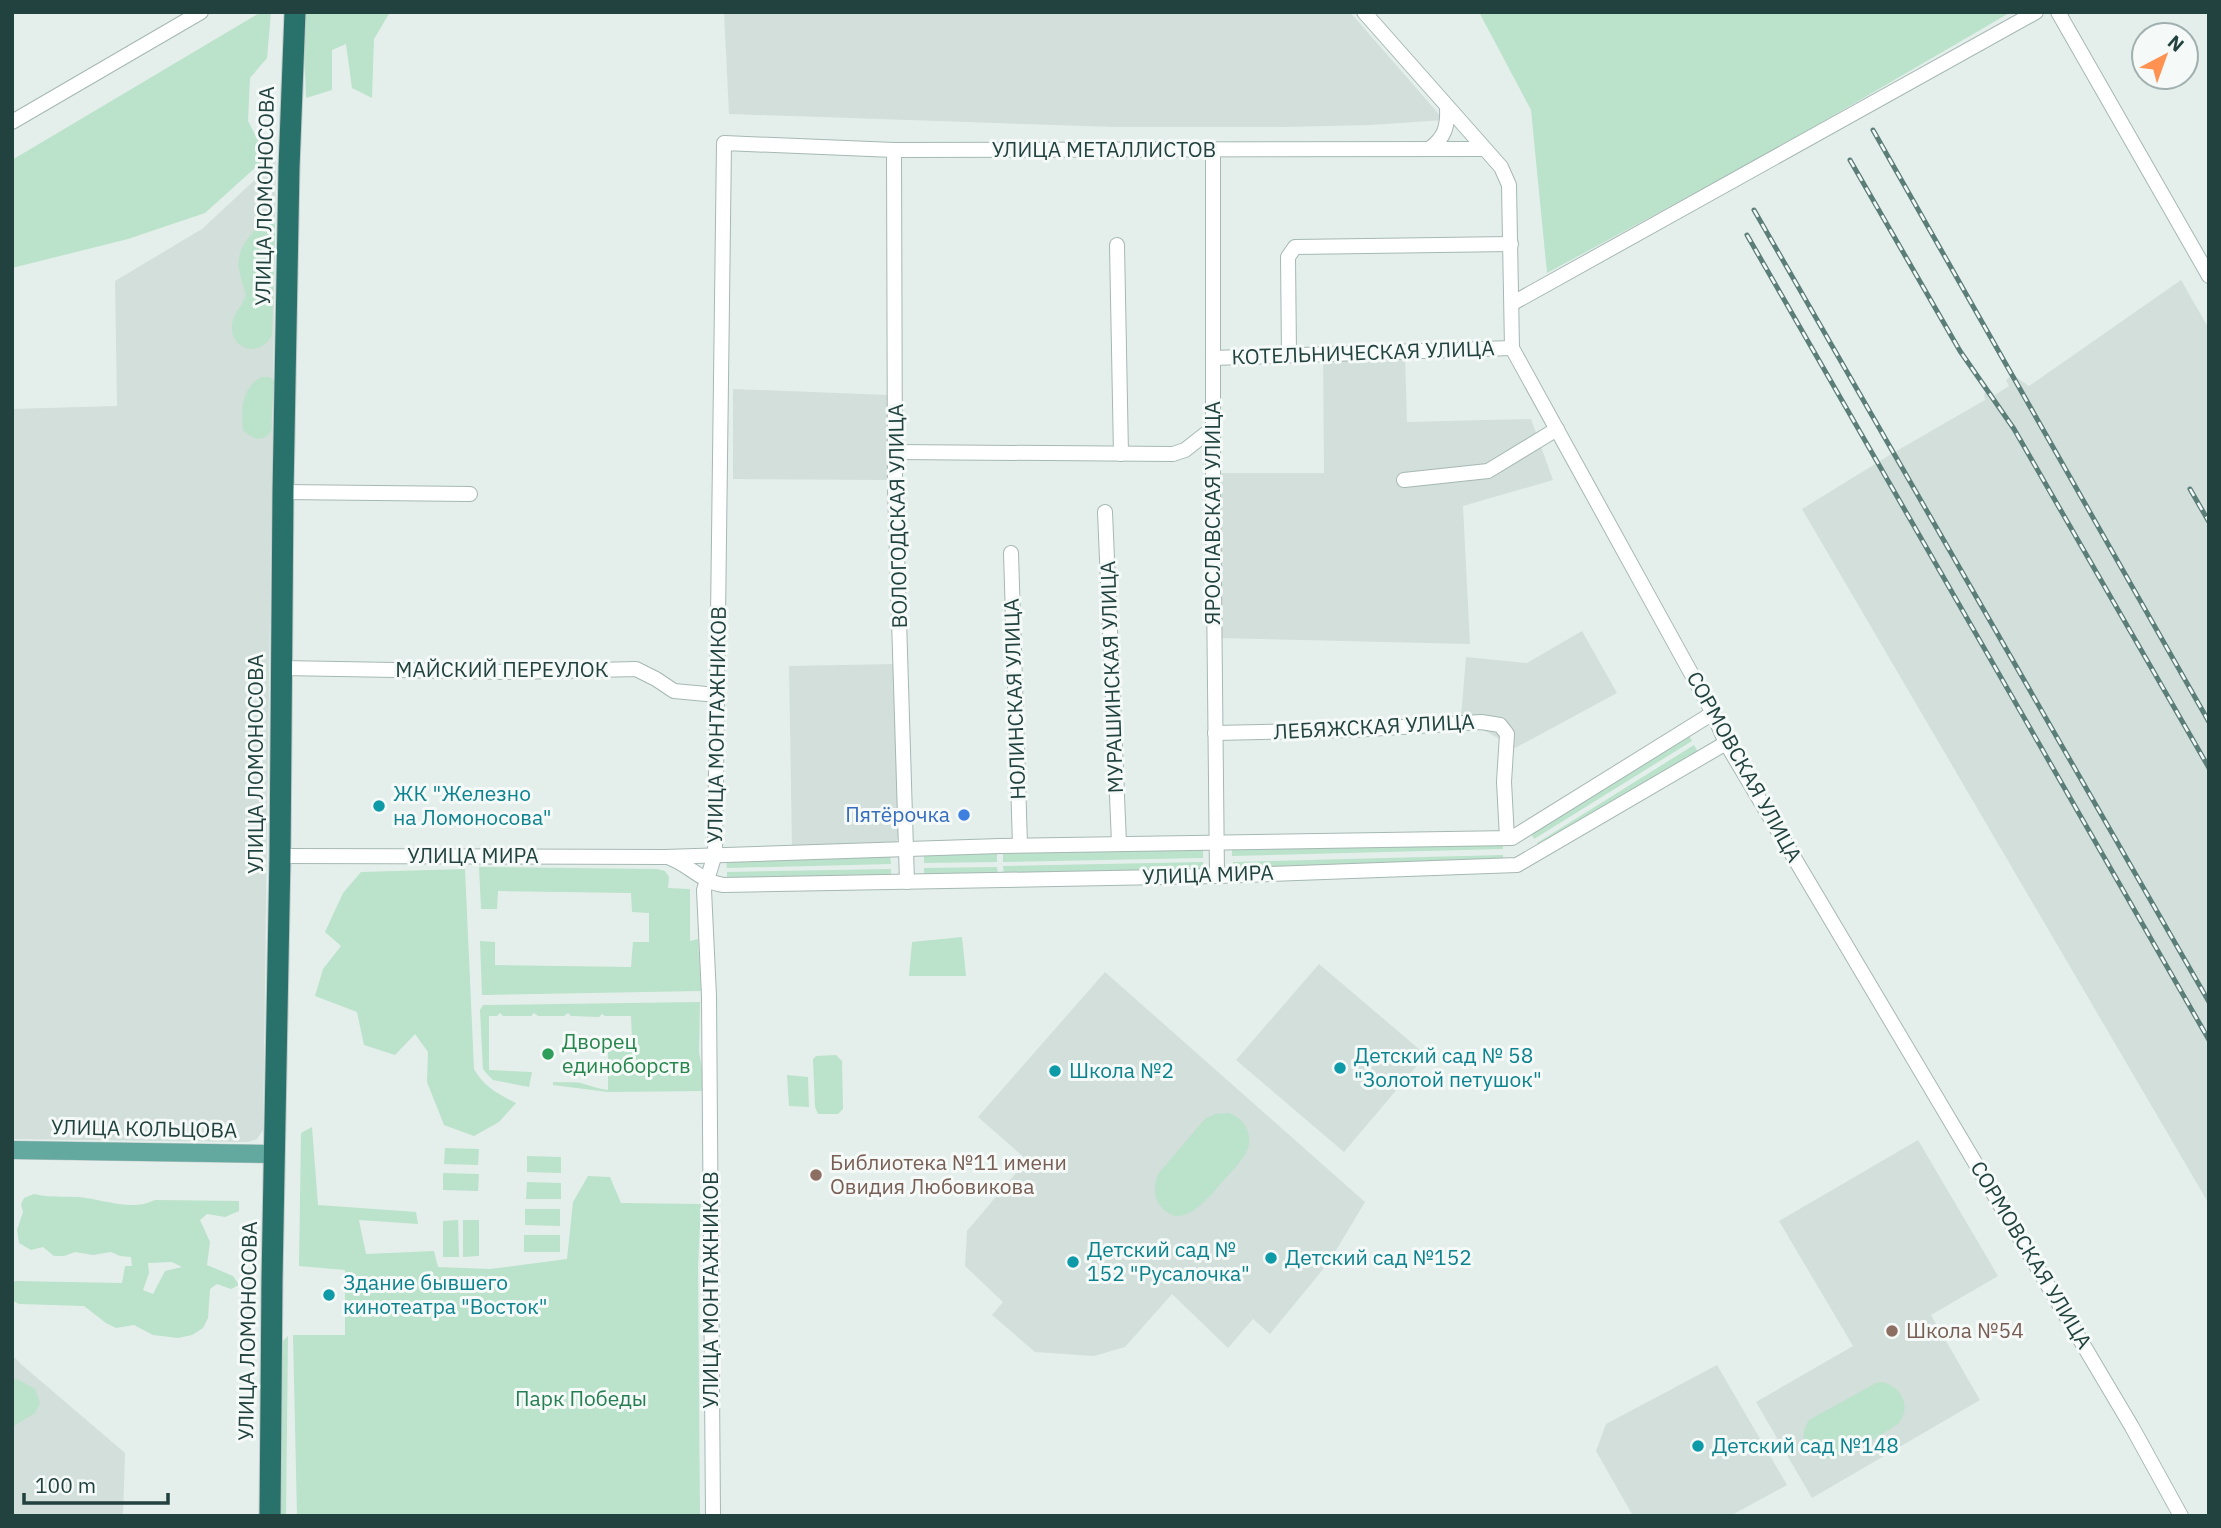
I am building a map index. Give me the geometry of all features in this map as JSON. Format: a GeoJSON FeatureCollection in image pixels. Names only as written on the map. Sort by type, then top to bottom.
{"type":"FeatureCollection","features":[{"type":"Feature","properties":{"kind":"highway","name":"УЛИЦА ЛОМОНОСОВА"},"geometry":{"type":"LineString","coordinates":[[271,1516],[271,1285],[293,14]]}},
{"type":"Feature","properties":{"kind":"main road","name":"УЛИЦА КОЛЬЦОВА"},"geometry":{"type":"LineString","coordinates":[[12,1150],[275,1154]]}},
{"type":"Feature","properties":{"kind":"street"},"geometry":{"type":"LineString","coordinates":[[12,122],[201,12]]}},
{"type":"Feature","properties":{"kind":"street"},"geometry":{"type":"LineString","coordinates":[[1364,12],[1501,167],[1509,185],[1512,348]]}},
{"type":"Feature","properties":{"kind":"street"},"geometry":{"type":"LineString","coordinates":[[1513,303],[2036,12]]}},
{"type":"Feature","properties":{"kind":"street"},"geometry":{"type":"LineString","coordinates":[[2058,12],[2209,276]]}},
{"type":"Feature","properties":{"kind":"street"},"geometry":{"type":"LineString","coordinates":[[1429,149],[1441,139],[1446,130],[1447,107]]}},
{"type":"Feature","properties":{"kind":"street","name":"УЛИЦА МЕТАЛЛИСТОВ"},"geometry":{"type":"LineString","coordinates":[[724,143],[894,150],[1483,149]]}},
{"type":"Feature","properties":{"kind":"street","name":"УЛИЦА МОНТАЖНИКОВ"},"geometry":{"type":"LineString","coordinates":[[713,1516],[709,996],[704,890],[715,854],[724,143]]}},
{"type":"Feature","properties":{"kind":"street","name":"ВОЛОГОДСКАЯ УЛИЦА"},"geometry":{"type":"LineString","coordinates":[[894,150],[895,452],[906,882]]}},
{"type":"Feature","properties":{"kind":"street","name":"ЯРОСЛАВСКАЯ УЛИЦА"},"geometry":{"type":"LineString","coordinates":[[1213,150],[1217,876]]}},
{"type":"Feature","properties":{"kind":"street"},"geometry":{"type":"LineString","coordinates":[[1289,355],[1288,257],[1295,247],[1511,244]]}},
{"type":"Feature","properties":{"kind":"street"},"geometry":{"type":"LineString","coordinates":[[1117,245],[1121,454]]}},
{"type":"Feature","properties":{"kind":"street","name":"КОТЕЛЬНИЧЕСКАЯ УЛИЦА"},"geometry":{"type":"LineString","coordinates":[[1213,358],[1512,348]]}},
{"type":"Feature","properties":{"kind":"street","name":"СОРМОВСКАЯ УЛИЦА"},"geometry":{"type":"LineString","coordinates":[[1512,348],[1727,743],[2132,1427],[2180,1516]]}},
{"type":"Feature","properties":{"kind":"street"},"geometry":{"type":"LineString","coordinates":[[895,452],[1173,454],[1185,450],[1213,428]]}},
{"type":"Feature","properties":{"kind":"street"},"geometry":{"type":"LineString","coordinates":[[1404,480],[1488,471],[1557,429]]}},
{"type":"Feature","properties":{"kind":"street"},"geometry":{"type":"LineString","coordinates":[[283,492],[470,494]]}},
{"type":"Feature","properties":{"kind":"street","name":"МУРАШИНСКАЯ УЛИЦА"},"geometry":{"type":"LineString","coordinates":[[1105,512],[1119,843]]}},
{"type":"Feature","properties":{"kind":"street","name":"НОЛИНСКАЯ УЛИЦА"},"geometry":{"type":"LineString","coordinates":[[1011,553],[1020,845]]}},
{"type":"Feature","properties":{"kind":"street","name":"МАЙСКИЙ ПЕРЕУЛОК"},"geometry":{"type":"LineString","coordinates":[[281,668],[516,672],[636,669],[674,691],[717,695]]}},
{"type":"Feature","properties":{"kind":"street","name":"УЛИЦА МИРА"},"geometry":{"type":"LineString","coordinates":[[280,856],[665,856],[1020,845],[1512,838],[1713,713]]}},
{"type":"Feature","properties":{"kind":"street","name":"ЛЕБЯЖСКАЯ УЛИЦА"},"geometry":{"type":"LineString","coordinates":[[1215,733],[1353,730],[1481,722],[1500,725],[1507,734],[1504,782],[1507,838]]}},
{"type":"Feature","properties":{"kind":"street","name":"УЛИЦА МИРА"},"geometry":{"type":"LineString","coordinates":[[665,856],[682,863],[706,880],[723,886],[1217,876],[1517,865],[1727,743]]}},
{"type":"Feature","properties":{"kind":"shaded area"},"geometry":{"type":"Polygon","coordinates":[[[724,12],[1350,12],[1444,120],[1281,127],[1115,127],[729,114],[724,12]]]}},
{"type":"Feature","properties":{"kind":"shaded area"},"geometry":{"type":"Polygon","coordinates":[[[276,160],[263,1130],[257,1139],[248,1142],[12,1139],[12,409],[117,406],[115,281],[202,229],[276,160]]]}},
{"type":"Feature","properties":{"kind":"shaded area"},"geometry":{"type":"Polygon","coordinates":[[[2181,280],[2209,329],[2209,1204],[1802,509],[1985,400],[1984,394],[1990,390],[1995,395],[2009,386],[2006,380],[2013,375],[2029,386],[2181,280]]]}},
{"type":"Feature","properties":{"kind":"shaded area"},"geometry":{"type":"Polygon","coordinates":[[[1323,353],[1405,356],[1407,422],[1531,419],[1553,480],[1463,506],[1470,644],[1220,638],[1217,473],[1324,473],[1323,353]]]}},
{"type":"Feature","properties":{"kind":"shaded area"},"geometry":{"type":"Polygon","coordinates":[[[733,389],[888,395],[887,480],[733,479],[733,389]]]}},
{"type":"Feature","properties":{"kind":"shaded area"},"geometry":{"type":"Polygon","coordinates":[[[1582,631],[1617,693],[1515,748],[1461,717],[1466,657],[1527,663],[1582,631]]]}},
{"type":"Feature","properties":{"kind":"shaded area"},"geometry":{"type":"Polygon","coordinates":[[[896,664],[898,838],[895,843],[792,848],[789,666],[896,664]]]}},
{"type":"Feature","properties":{"kind":"shaded area"},"geometry":{"type":"Polygon","coordinates":[[[1319,964],[1426,1055],[1344,1152],[1236,1060],[1319,964]]]}},
{"type":"Feature","properties":{"kind":"shaded area"},"geometry":{"type":"Polygon","coordinates":[[[1105,972],[1365,1202],[1329,1262],[1270,1334],[1253,1319],[1228,1348],[1172,1294],[1125,1347],[1094,1356],[1035,1352],[992,1315],[1003,1302],[965,1266],[967,1231],[1027,1160],[978,1117],[1105,972]]]}},
{"type":"Feature","properties":{"kind":"shaded area","name":"Школа №54"},"geometry":{"type":"Polygon","coordinates":[[[1918,1140],[1998,1276],[1931,1315],[1980,1400],[1812,1498],[1756,1402],[1853,1346],[1779,1221],[1918,1140]]]}},
{"type":"Feature","properties":{"kind":"shaded area"},"geometry":{"type":"Polygon","coordinates":[[[12,1355],[125,1453],[123,1516],[12,1516],[12,1355]]]}},
{"type":"Feature","properties":{"kind":"shaded area"},"geometry":{"type":"Polygon","coordinates":[[[1717,1365],[1787,1485],[1730,1516],[1633,1516],[1596,1451],[1606,1424],[1717,1365]]]}},
{"type":"Feature","properties":{"kind":"green space"},"geometry":{"type":"Polygon","coordinates":[[[261,12],[271,12],[267,58],[250,78],[248,121],[267,157],[205,213],[128,239],[12,268],[12,160],[261,12]]]}},
{"type":"Feature","properties":{"kind":"green space"},"geometry":{"type":"Polygon","coordinates":[[[305,12],[390,12],[374,39],[372,98],[352,88],[346,44],[332,50],[332,90],[306,98],[305,12]]]}},
{"type":"Feature","properties":{"kind":"green space"},"geometry":{"type":"Polygon","coordinates":[[[1479,12],[2011,12],[1774,150],[1547,273],[1531,110],[1479,12]]]}},
{"type":"Feature","properties":{"kind":"green space"},"geometry":{"type":"Polygon","coordinates":[[[271,218],[275,221],[272,335],[261,347],[247,348],[236,341],[232,325],[246,295],[239,269],[240,255],[253,232],[263,221],[271,218]]]}},
{"type":"Feature","properties":{"kind":"green space"},"geometry":{"type":"Polygon","coordinates":[[[261,377],[270,377],[274,381],[271,432],[264,438],[257,438],[243,430],[242,414],[249,388],[261,377]]]}},
{"type":"Feature","properties":{"kind":"green space"},"geometry":{"type":"Polygon","coordinates":[[[1688,734],[1692,741],[1534,839],[1530,831],[1688,734]]]}},
{"type":"Feature","properties":{"kind":"green space"},"geometry":{"type":"Polygon","coordinates":[[[1694,745],[1698,752],[1539,849],[1537,843],[1694,745]]]}},
{"type":"Feature","properties":{"kind":"green space"},"geometry":{"type":"Polygon","coordinates":[[[1503,843],[1503,849],[1232,856],[1232,849],[1503,843]]]}},
{"type":"Feature","properties":{"kind":"green space"},"geometry":{"type":"Polygon","coordinates":[[[1203,849],[1203,858],[1003,862],[1003,853],[1203,849]]]}},
{"type":"Feature","properties":{"kind":"green space"},"geometry":{"type":"Polygon","coordinates":[[[997,853],[997,862],[924,863],[924,854],[997,853]]]}},
{"type":"Feature","properties":{"kind":"green space"},"geometry":{"type":"Polygon","coordinates":[[[890,855],[891,864],[727,868],[726,861],[890,855]]]}},
{"type":"Feature","properties":{"kind":"green space"},"geometry":{"type":"Polygon","coordinates":[[[1503,855],[1503,861],[1233,870],[1233,862],[1503,855]]]}},
{"type":"Feature","properties":{"kind":"green space"},"geometry":{"type":"Polygon","coordinates":[[[1203,862],[1203,870],[1004,875],[1003,866],[1203,862]]]}},
{"type":"Feature","properties":{"kind":"green space"},"geometry":{"type":"Polygon","coordinates":[[[479,867],[665,871],[669,877],[668,888],[690,889],[690,941],[698,939],[701,991],[482,995],[480,941],[495,942],[495,965],[631,967],[633,942],[649,942],[649,913],[632,912],[631,893],[498,891],[497,909],[481,909],[479,867]]]}},
{"type":"Feature","properties":{"kind":"green space"},"geometry":{"type":"Polygon","coordinates":[[[997,867],[998,875],[924,877],[924,868],[997,867]]]}},
{"type":"Feature","properties":{"kind":"green space"},"geometry":{"type":"Polygon","coordinates":[[[465,869],[474,1069],[487,1085],[516,1103],[499,1122],[474,1136],[444,1125],[427,1082],[428,1052],[415,1034],[395,1055],[364,1045],[357,1012],[315,996],[323,969],[341,946],[325,932],[343,893],[361,872],[465,869]]]}},
{"type":"Feature","properties":{"kind":"green space"},"geometry":{"type":"Polygon","coordinates":[[[891,869],[891,877],[727,881],[727,872],[891,869]]]}},
{"type":"Feature","properties":{"kind":"green space"},"geometry":{"type":"Polygon","coordinates":[[[962,937],[966,976],[909,976],[912,942],[962,937]]]}},
{"type":"Feature","properties":{"kind":"green space"},"geometry":{"type":"Polygon","coordinates":[[[700,1002],[699,1052],[706,1091],[608,1092],[553,1085],[553,1082],[577,1083],[608,1090],[608,1043],[632,1040],[631,1016],[571,1016],[568,1013],[564,1016],[538,1016],[534,1013],[531,1016],[503,1016],[500,1013],[497,1016],[489,1016],[489,1070],[532,1072],[529,1087],[493,1080],[483,1069],[480,1010],[483,1005],[700,1002]]]}},
{"type":"Feature","properties":{"kind":"green space"},"geometry":{"type":"Polygon","coordinates":[[[836,1055],[842,1061],[843,1109],[838,1114],[818,1114],[815,1107],[813,1059],[816,1056],[836,1055]]]}},
{"type":"Feature","properties":{"kind":"green space"},"geometry":{"type":"Polygon","coordinates":[[[787,1075],[808,1077],[809,1107],[789,1106],[787,1075]]]}},
{"type":"Feature","properties":{"kind":"green space"},"geometry":{"type":"Polygon","coordinates":[[[1228,1113],[1240,1119],[1247,1130],[1249,1143],[1244,1156],[1210,1196],[1194,1210],[1176,1216],[1167,1213],[1159,1204],[1155,1193],[1159,1173],[1205,1119],[1215,1114],[1228,1113]]]}},
{"type":"Feature","properties":{"kind":"green space","name":"Парк Победы"},"geometry":{"type":"Polygon","coordinates":[[[312,1127],[318,1205],[416,1212],[418,1224],[359,1220],[366,1254],[434,1251],[438,1267],[490,1269],[567,1259],[573,1202],[588,1176],[610,1177],[621,1203],[701,1204],[698,1267],[700,1516],[297,1516],[293,1335],[345,1335],[345,1270],[299,1266],[301,1133],[312,1127]]]}},
{"type":"Feature","properties":{"kind":"green space"},"geometry":{"type":"Polygon","coordinates":[[[445,1148],[479,1149],[478,1165],[444,1164],[445,1148]]]}},
{"type":"Feature","properties":{"kind":"green space"},"geometry":{"type":"Polygon","coordinates":[[[527,1156],[561,1157],[561,1173],[527,1172],[527,1156]]]}},
{"type":"Feature","properties":{"kind":"green space"},"geometry":{"type":"Polygon","coordinates":[[[443,1173],[479,1174],[478,1191],[443,1190],[443,1173]]]}},
{"type":"Feature","properties":{"kind":"green space"},"geometry":{"type":"Polygon","coordinates":[[[527,1182],[561,1183],[561,1199],[526,1199],[527,1182]]]}},
{"type":"Feature","properties":{"kind":"green space"},"geometry":{"type":"Polygon","coordinates":[[[34,1194],[78,1197],[127,1205],[155,1200],[239,1201],[239,1211],[225,1217],[207,1214],[200,1220],[210,1242],[207,1265],[233,1276],[239,1285],[231,1289],[217,1284],[210,1289],[208,1318],[203,1328],[192,1335],[178,1338],[153,1335],[134,1325],[116,1328],[84,1306],[19,1304],[13,1301],[12,1286],[15,1281],[122,1283],[125,1266],[132,1266],[131,1257],[111,1252],[93,1255],[75,1252],[54,1256],[43,1247],[31,1250],[19,1243],[17,1230],[24,1198],[34,1194]],[[172,1262],[148,1263],[149,1273],[143,1290],[153,1294],[165,1271],[182,1267],[172,1262]]]}},
{"type":"Feature","properties":{"kind":"green space"},"geometry":{"type":"Polygon","coordinates":[[[525,1209],[560,1209],[560,1226],[525,1225],[525,1209]]]}},
{"type":"Feature","properties":{"kind":"green space"},"geometry":{"type":"Polygon","coordinates":[[[458,1220],[459,1257],[443,1257],[443,1221],[458,1220]]]}},
{"type":"Feature","properties":{"kind":"green space"},"geometry":{"type":"Polygon","coordinates":[[[463,1220],[479,1220],[479,1256],[463,1257],[463,1220]]]}},
{"type":"Feature","properties":{"kind":"green space"},"geometry":{"type":"Polygon","coordinates":[[[524,1235],[560,1235],[560,1252],[524,1252],[524,1235]]]}},
{"type":"Feature","properties":{"kind":"green space"},"geometry":{"type":"Polygon","coordinates":[[[288,1336],[286,1516],[279,1516],[279,1345],[288,1336]]]}},
{"type":"Feature","properties":{"kind":"green space"},"geometry":{"type":"Polygon","coordinates":[[[17,1379],[35,1389],[40,1403],[35,1413],[12,1427],[12,1380],[17,1379]]]}},
{"type":"Feature","properties":{"kind":"green space"},"geometry":{"type":"Polygon","coordinates":[[[1882,1382],[1895,1388],[1903,1398],[1904,1411],[1898,1424],[1851,1452],[1825,1458],[1814,1455],[1804,1439],[1809,1420],[1882,1382]]]}},
{"type":"Feature","properties":{"kind":"railway"},"geometry":{"type":"LineString","coordinates":[[1873,130],[2209,722]]}},
{"type":"Feature","properties":{"kind":"railway"},"geometry":{"type":"LineString","coordinates":[[1850,160],[1960,351],[2014,429],[2209,768]]}},
{"type":"Feature","properties":{"kind":"railway"},"geometry":{"type":"LineString","coordinates":[[1754,210],[2209,1002]]}},
{"type":"Feature","properties":{"kind":"railway"},"geometry":{"type":"LineString","coordinates":[[1747,235],[2209,1040]]}},
{"type":"Feature","properties":{"kind":"railway"},"geometry":{"type":"LineString","coordinates":[[2190,489],[2209,522]]}},
{"type":"Feature","properties":{"kind":"place","name":"ЖК \"Железно на Ломоносова\""},"geometry":{"type":"Point","coordinates":[379,806]}},
{"type":"Feature","properties":{"kind":"place","name":"Пятёрочка"},"geometry":{"type":"Point","coordinates":[964,815]}},
{"type":"Feature","properties":{"kind":"place","name":"Дворец единоборств"},"geometry":{"type":"Point","coordinates":[548,1054]}},
{"type":"Feature","properties":{"kind":"place","name":"Детский сад № 58 \"Золотой петушок\""},"geometry":{"type":"Point","coordinates":[1340,1068]}},
{"type":"Feature","properties":{"kind":"place","name":"Школа №2"},"geometry":{"type":"Point","coordinates":[1055,1071]}},
{"type":"Feature","properties":{"kind":"place","name":"Библиотека №11 имени Овидия Любовикова"},"geometry":{"type":"Point","coordinates":[816,1175]}},
{"type":"Feature","properties":{"kind":"place","name":"Детский сад №152"},"geometry":{"type":"Point","coordinates":[1271,1258]}},
{"type":"Feature","properties":{"kind":"place","name":"Детский сад № 152 \"Русалочка\""},"geometry":{"type":"Point","coordinates":[1073,1262]}},
{"type":"Feature","properties":{"kind":"place","name":"Здание бывшего кинотеатра \"Восток\""},"geometry":{"type":"Point","coordinates":[329,1295]}},
{"type":"Feature","properties":{"kind":"place","name":"Школа №54"},"geometry":{"type":"Point","coordinates":[1892,1331]}},
{"type":"Feature","properties":{"kind":"place","name":"Детский сад №148"},"geometry":{"type":"Point","coordinates":[1698,1446]}}]}
